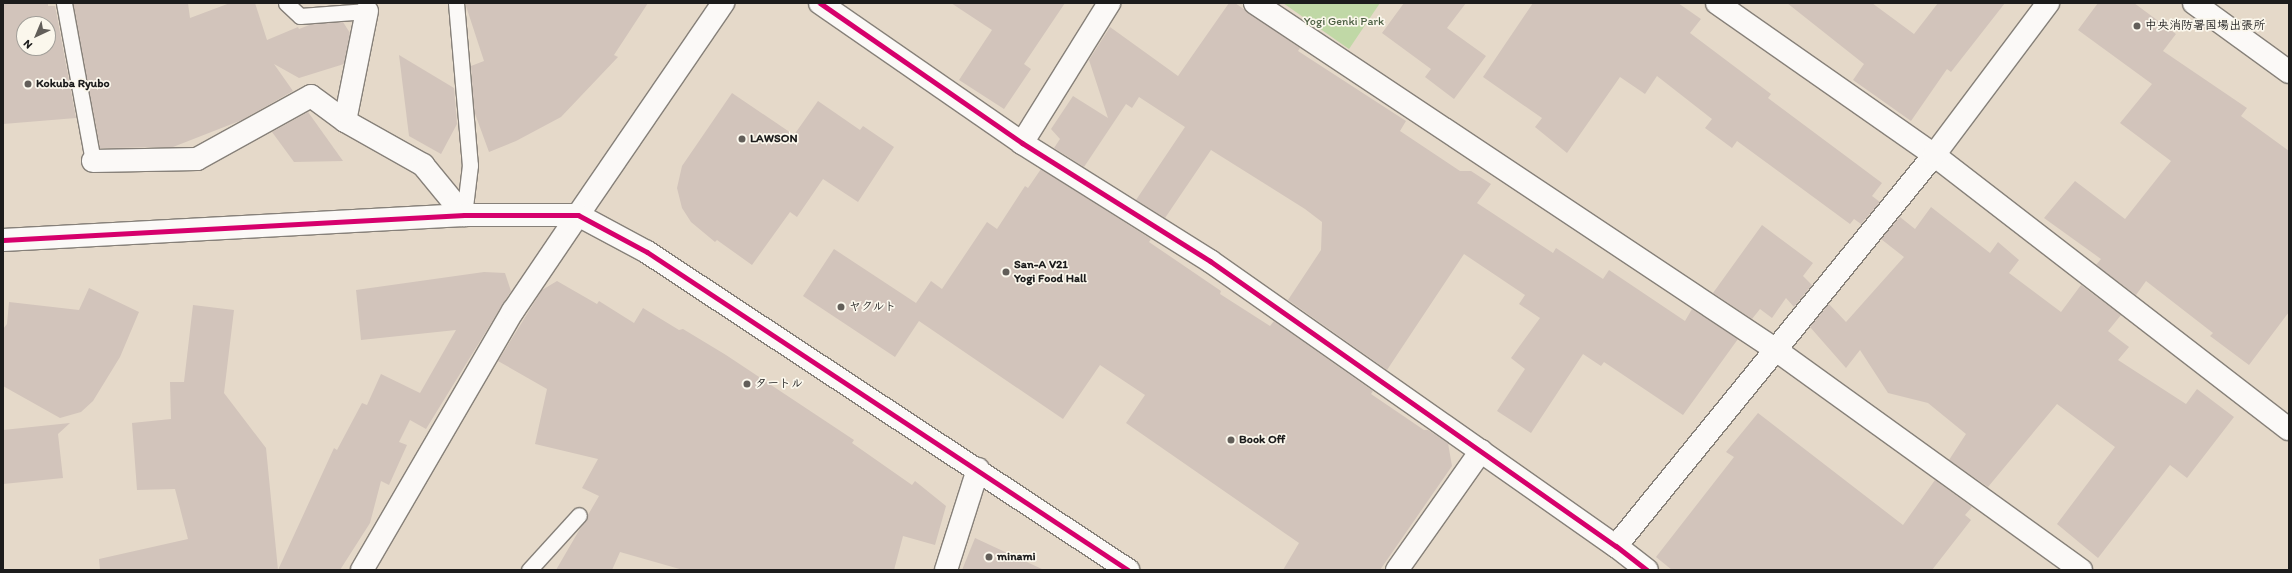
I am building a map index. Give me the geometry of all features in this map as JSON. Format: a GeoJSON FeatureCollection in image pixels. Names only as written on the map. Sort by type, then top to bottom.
{"type":"FeatureCollection","features":[{"type":"Feature","properties":{"kind":"street"},"geometry":{"type":"LineString","coordinates":[[362,570],[513,311],[723,3]]}},
{"type":"Feature","properties":{"kind":"street"},"geometry":{"type":"LineString","coordinates":[[820,3],[1022,143],[1210,261],[1616,546],[1647,570]]}},
{"type":"Feature","properties":{"kind":"street"},"geometry":{"type":"LineString","coordinates":[[1022,143],[1109,3]]}},
{"type":"Feature","properties":{"kind":"street"},"geometry":{"type":"LineString","coordinates":[[1255,3],[1776,350],[2081,570]]}},
{"type":"Feature","properties":{"kind":"street"},"geometry":{"type":"LineString","coordinates":[[1717,3],[1934,155],[2289,429]]}},
{"type":"Feature","properties":{"kind":"street"},"geometry":{"type":"LineString","coordinates":[[1616,546],[1934,155],[2048,3]]}},
{"type":"Feature","properties":{"kind":"street"},"geometry":{"type":"LineString","coordinates":[[2194,3],[2289,72]]}},
{"type":"Feature","properties":{"kind":"street"},"geometry":{"type":"LineString","coordinates":[[345,121],[367,11]]}},
{"type":"Feature","properties":{"kind":"street"},"geometry":{"type":"LineString","coordinates":[[93,162],[197,160],[311,96],[345,121],[423,165],[464,215]]}},
{"type":"Feature","properties":{"kind":"street"},"geometry":{"type":"LineString","coordinates":[[3,240],[464,215],[578,215],[647,252],[978,469],[1128,570]]}},
{"type":"Feature","properties":{"kind":"street"},"geometry":{"type":"LineString","coordinates":[[1397,570],[1481,451]]}},
{"type":"Feature","properties":{"kind":"street"},"geometry":{"type":"LineString","coordinates":[[946,570],[978,469]]}},
{"type":"Feature","properties":{"kind":"lane"},"geometry":{"type":"LineString","coordinates":[[64,3],[93,162]]}},
{"type":"Feature","properties":{"kind":"lane"},"geometry":{"type":"LineString","coordinates":[[286,3],[300,16],[367,11]]}},
{"type":"Feature","properties":{"kind":"lane"},"geometry":{"type":"LineString","coordinates":[[456,3],[470,166],[464,215]]}},
{"type":"Feature","properties":{"kind":"lane"},"geometry":{"type":"LineString","coordinates":[[529,570],[579,515]]}},
{"type":"Feature","properties":{"kind":"green space","name":"Yogi Genki Park"},"geometry":{"type":"Polygon","coordinates":[[[1283,3],[1380,3],[1349,49],[1283,3]]]}},
{"type":"Feature","properties":{"kind":"building","name":"Kokuba Ryubo"},"geometry":{"type":"Polygon","coordinates":[[[3,3],[48,3],[48,6],[55,6],[76,118],[3,124],[3,3]]]}},
{"type":"Feature","properties":{"kind":"building"},"geometry":{"type":"Polygon","coordinates":[[[188,3],[190,18],[230,3],[255,3],[267,40],[298,27],[299,29],[312,24],[343,22],[350,33],[344,64],[299,78],[274,64],[293,91],[242,120],[173,147],[100,148],[73,4],[188,3]]]}},
{"type":"Feature","properties":{"kind":"building"},"geometry":{"type":"Polygon","coordinates":[[[465,3],[648,3],[614,55],[618,57],[561,117],[516,141],[489,152],[474,111],[471,66],[484,61],[465,3]]]}},
{"type":"Feature","properties":{"kind":"building"},"geometry":{"type":"Polygon","coordinates":[[[951,3],[1065,3],[1024,64],[1031,69],[1004,109],[959,80],[992,30],[951,3]]]}},
{"type":"Feature","properties":{"kind":"building"},"geometry":{"type":"Polygon","coordinates":[[[1229,3],[1235,3],[1300,48],[1298,51],[1406,121],[1400,131],[1460,171],[1471,171],[1491,184],[1477,203],[1553,253],[1556,248],[1603,279],[1609,270],[1685,321],[1692,309],[1738,339],[1683,415],[1604,362],[1601,366],[1583,354],[1531,433],[1497,411],[1525,369],[1511,358],[1540,318],[1519,304],[1525,295],[1464,254],[1387,370],[1288,300],[1321,250],[1322,222],[1305,209],[1211,150],[1165,218],[1136,200],[1185,127],[1139,97],[1132,108],[1126,104],[1084,167],[1054,148],[1060,139],[1051,129],[1073,96],[1108,118],[1089,60],[1110,27],[1178,76],[1229,3]]]}},
{"type":"Feature","properties":{"kind":"building"},"geometry":{"type":"Polygon","coordinates":[[[1404,3],[1466,3],[1447,28],[1486,56],[1454,99],[1425,77],[1431,69],[1382,33],[1404,3]]]}},
{"type":"Feature","properties":{"kind":"building"},"geometry":{"type":"Polygon","coordinates":[[[1533,3],[1678,3],[1701,19],[1690,33],[1771,94],[1768,98],[1882,183],[1872,196],[1880,202],[1861,224],[1854,219],[1850,224],[1737,141],[1732,148],[1705,128],[1712,119],[1657,76],[1645,94],[1620,77],[1567,153],[1535,127],[1542,118],[1483,77],[1533,3]]]}},
{"type":"Feature","properties":{"kind":"building"},"geometry":{"type":"Polygon","coordinates":[[[1787,3],[1872,3],[1914,34],[1938,3],[2005,3],[1951,72],[1947,69],[1911,121],[1853,80],[1864,64],[1787,3]]]}},
{"type":"Feature","properties":{"kind":"building"},"geometry":{"type":"Polygon","coordinates":[[[2098,3],[2134,3],[2176,34],[2163,51],[2247,108],[2241,116],[2289,151],[2289,312],[2249,365],[2210,336],[2213,333],[2146,281],[2136,295],[2096,265],[2101,259],[2044,218],[2075,181],[2125,219],[2171,161],[2120,123],[2152,84],[2078,30],[2098,3]]]}},
{"type":"Feature","properties":{"kind":"building"},"geometry":{"type":"Polygon","coordinates":[[[399,55],[454,88],[457,124],[441,154],[409,136],[399,55]]]}},
{"type":"Feature","properties":{"kind":"building"},"geometry":{"type":"Polygon","coordinates":[[[732,93],[794,135],[818,101],[860,130],[863,126],[894,147],[858,202],[823,179],[797,217],[790,212],[752,265],[717,240],[715,242],[691,222],[682,208],[677,188],[682,166],[732,93]]]}},
{"type":"Feature","properties":{"kind":"building"},"geometry":{"type":"Polygon","coordinates":[[[308,112],[343,161],[294,162],[272,132],[308,112]]]}},
{"type":"Feature","properties":{"kind":"building"},"geometry":{"type":"Polygon","coordinates":[[[1041,169],[1151,239],[1149,242],[1221,291],[1220,294],[1270,326],[1274,321],[1373,391],[1371,394],[1424,430],[1428,430],[1448,443],[1452,466],[1380,570],[1283,570],[1299,543],[1126,423],[1145,395],[1100,365],[1063,419],[919,321],[895,357],[803,296],[834,249],[916,303],[931,281],[942,289],[987,222],[997,229],[1025,186],[1028,188],[1041,169]]]}},
{"type":"Feature","properties":{"kind":"building"},"geometry":{"type":"Polygon","coordinates":[[[1931,207],[1990,253],[1998,242],[2019,260],[2009,273],[2061,312],[2081,285],[2121,315],[2108,331],[2129,347],[2118,360],[2186,404],[2197,389],[2234,417],[2187,478],[2170,465],[2098,558],[2057,524],[2115,447],[2057,404],[1988,487],[1949,460],[1966,434],[1928,403],[1888,393],[1860,350],[1846,368],[1810,327],[1829,304],[1846,322],[1904,257],[1881,239],[1900,217],[1915,229],[1931,207]]]}},
{"type":"Feature","properties":{"kind":"building"},"geometry":{"type":"Polygon","coordinates":[[[1762,225],[1813,263],[1803,276],[1812,285],[1794,307],[1786,298],[1772,318],[1760,309],[1752,319],[1713,293],[1762,225]]]}},
{"type":"Feature","properties":{"kind":"building"},"geometry":{"type":"Polygon","coordinates":[[[484,272],[505,273],[511,291],[426,429],[410,420],[399,442],[407,445],[389,485],[381,481],[370,523],[340,570],[278,570],[334,448],[337,450],[362,403],[367,405],[381,374],[420,393],[456,330],[361,340],[356,290],[484,272]]]}},
{"type":"Feature","properties":{"kind":"building"},"geometry":{"type":"Polygon","coordinates":[[[557,281],[597,304],[599,301],[634,323],[643,308],[679,330],[683,329],[726,355],[854,440],[852,443],[912,485],[915,481],[946,506],[935,545],[903,536],[894,570],[683,570],[620,552],[612,570],[556,570],[599,496],[582,488],[598,459],[535,444],[547,389],[498,361],[542,290],[557,281]]]}},
{"type":"Feature","properties":{"kind":"building"},"geometry":{"type":"Polygon","coordinates":[[[89,288],[139,312],[120,357],[93,401],[81,412],[60,418],[3,386],[3,329],[7,324],[9,302],[79,310],[89,288]]]}},
{"type":"Feature","properties":{"kind":"building"},"geometry":{"type":"Polygon","coordinates":[[[193,305],[234,310],[224,393],[266,448],[278,570],[100,570],[99,559],[188,539],[175,489],[137,490],[132,423],[171,419],[170,382],[184,382],[193,305]]]}},
{"type":"Feature","properties":{"kind":"building"},"geometry":{"type":"Polygon","coordinates":[[[1758,413],[1903,525],[1935,480],[1972,507],[1965,515],[1971,520],[1932,570],[1672,570],[1656,557],[1734,457],[1726,452],[1758,413]]]}},
{"type":"Feature","properties":{"kind":"building"},"geometry":{"type":"Polygon","coordinates":[[[70,423],[58,434],[63,478],[3,484],[3,430],[70,423]]]}},
{"type":"Feature","properties":{"kind":"building"},"geometry":{"type":"Polygon","coordinates":[[[975,538],[1044,570],[962,570],[975,538]]]}},
{"type":"Feature","properties":{"kind":"cycle path"},"geometry":{"type":"LineString","coordinates":[[820,3],[1022,143],[1210,261],[1616,546],[1647,570]]}},
{"type":"Feature","properties":{"kind":"cycle path"},"geometry":{"type":"LineString","coordinates":[[3,240],[464,215],[578,215],[647,252],[1128,570]]}},
{"type":"Feature","properties":{"kind":"place","name":"中央消防署国場出張所"},"geometry":{"type":"Point","coordinates":[2137,26]}},
{"type":"Feature","properties":{"kind":"place","name":"Kokuba Ryubo"},"geometry":{"type":"Point","coordinates":[28,84]}},
{"type":"Feature","properties":{"kind":"place","name":"LAWSON"},"geometry":{"type":"Point","coordinates":[742,139]}},
{"type":"Feature","properties":{"kind":"place","name":"San-A V21 Yogi Food Hall"},"geometry":{"type":"Point","coordinates":[1006,272]}},
{"type":"Feature","properties":{"kind":"place","name":"ヤクルト"},"geometry":{"type":"Point","coordinates":[841,307]}},
{"type":"Feature","properties":{"kind":"place","name":"タートル"},"geometry":{"type":"Point","coordinates":[747,384]}},
{"type":"Feature","properties":{"kind":"place","name":"Book Off"},"geometry":{"type":"Point","coordinates":[1231,440]}},
{"type":"Feature","properties":{"kind":"place","name":"minami"},"geometry":{"type":"Point","coordinates":[989,557]}}]}
